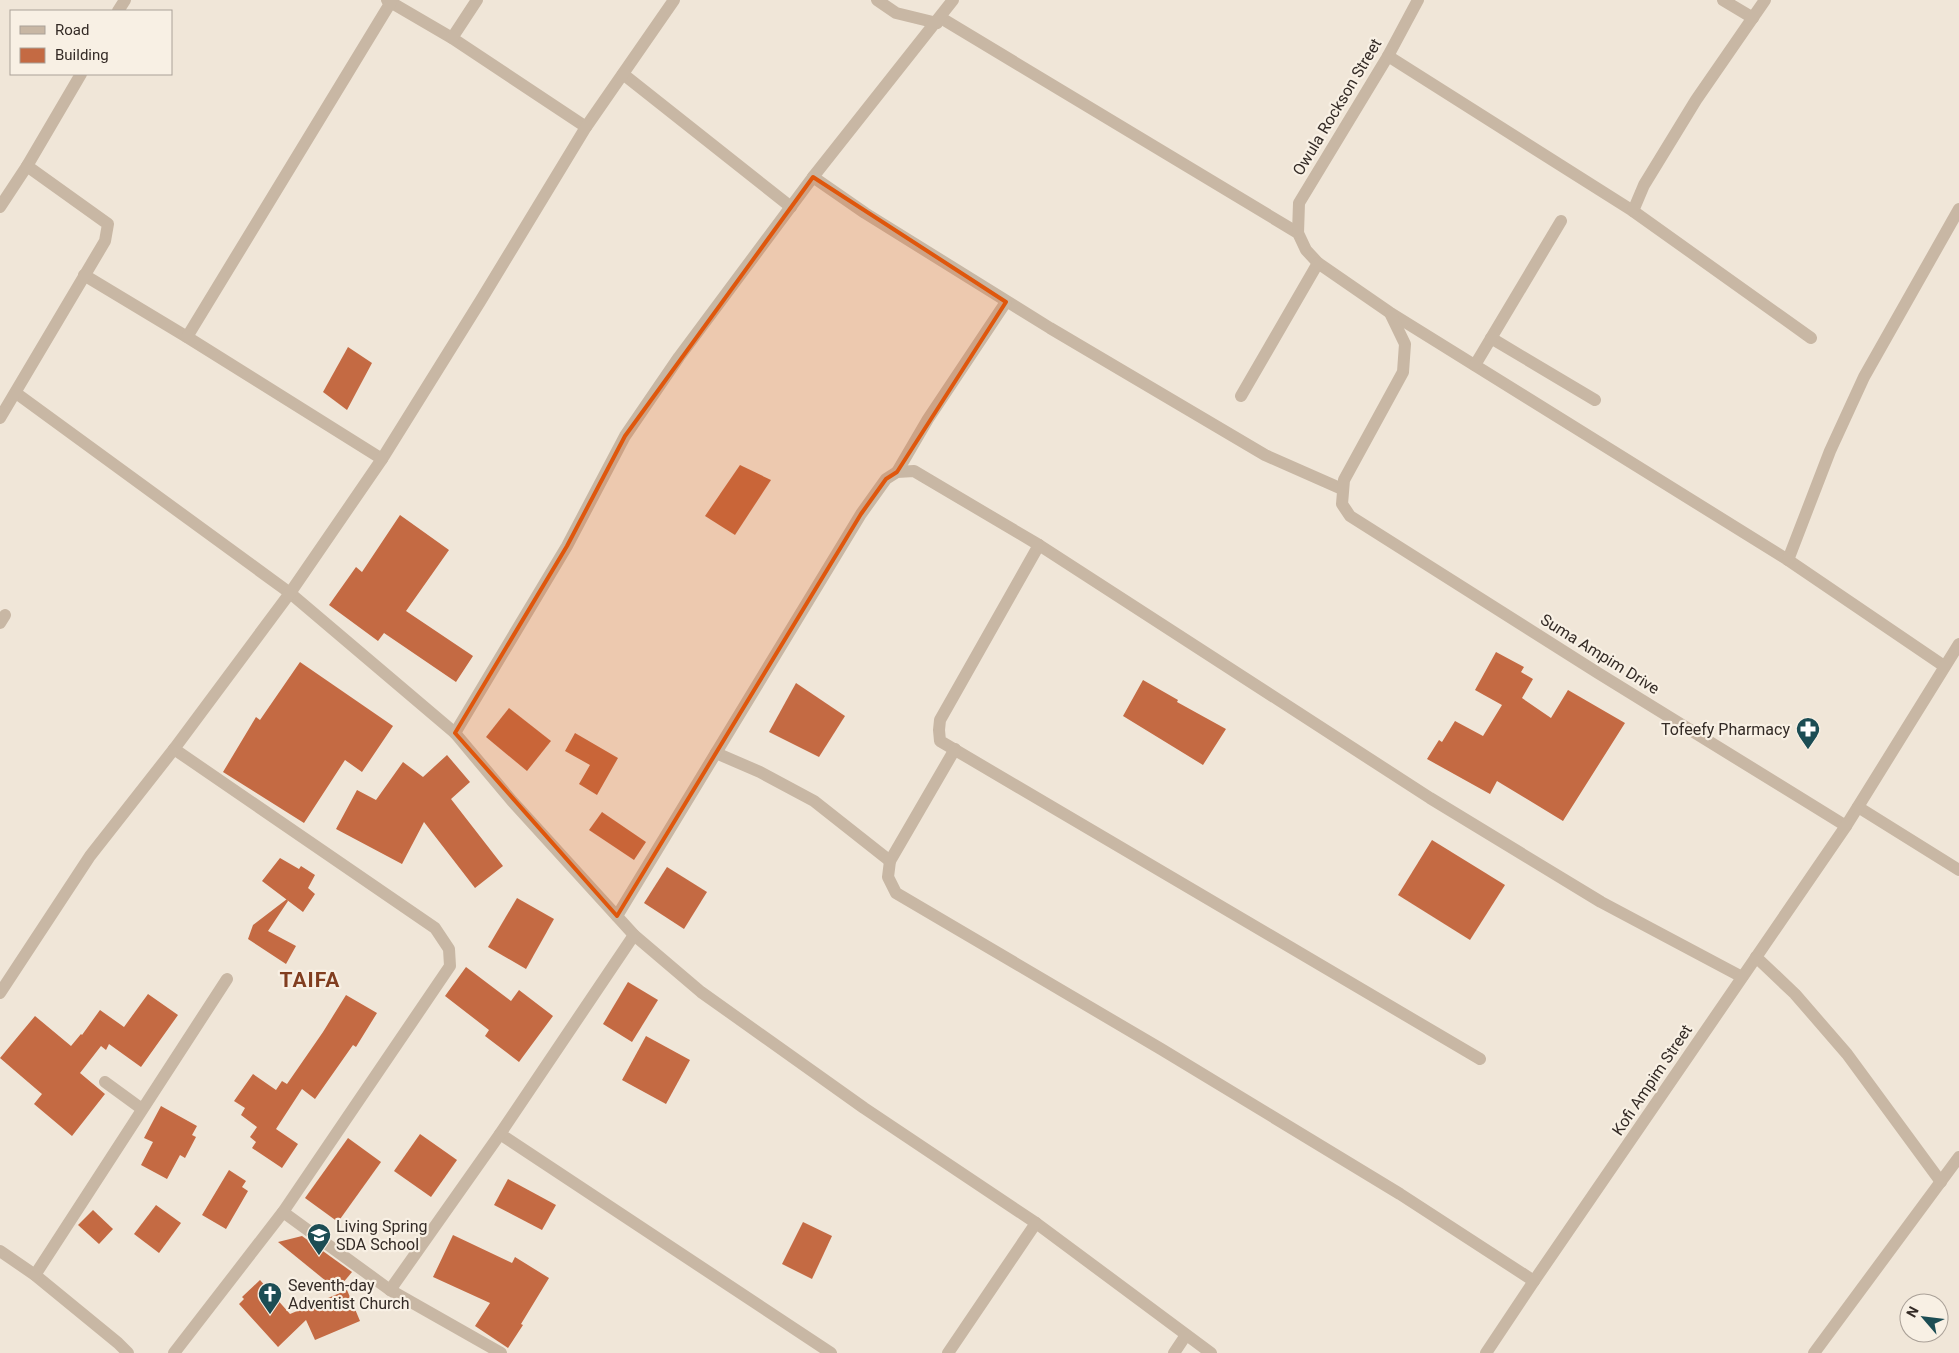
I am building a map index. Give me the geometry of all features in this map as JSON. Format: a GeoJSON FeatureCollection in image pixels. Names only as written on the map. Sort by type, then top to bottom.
{"type":"FeatureCollection","features":[{"type":"Feature","properties":{"kind":"street"},"geometry":{"type":"LineString","coordinates":[[452,38],[477,0]]}},
{"type":"Feature","properties":{"kind":"street"},"geometry":{"type":"LineString","coordinates":[[0,993],[90,856],[174,749],[290,593],[382,459],[586,126],[674,0]]}},
{"type":"Feature","properties":{"kind":"street"},"geometry":{"type":"LineString","coordinates":[[877,0],[896,13],[939,20],[1298,233],[1306,250],[1318,263],[1389,312],[1788,560],[1944,666]]}},
{"type":"Feature","properties":{"kind":"street"},"geometry":{"type":"LineString","coordinates":[[455,733],[567,546],[625,436],[679,357],[813,177],[954,0]]}},
{"type":"Feature","properties":{"kind":"street","name":"Owula Rockson Street"},"geometry":{"type":"LineString","coordinates":[[1298,233],[1299,203],[1388,56],[1418,0]]}},
{"type":"Feature","properties":{"kind":"street"},"geometry":{"type":"LineString","coordinates":[[1723,0],[1753,18]]}},
{"type":"Feature","properties":{"kind":"street"},"geometry":{"type":"LineString","coordinates":[[1633,211],[1644,185],[1696,100],[1766,0]]}},
{"type":"Feature","properties":{"kind":"street"},"geometry":{"type":"LineString","coordinates":[[187,337],[389,1],[452,38],[586,126]]}},
{"type":"Feature","properties":{"kind":"street"},"geometry":{"type":"LineString","coordinates":[[1388,56],[1633,211],[1811,338]]}},
{"type":"Feature","properties":{"kind":"street"},"geometry":{"type":"LineString","coordinates":[[622,74],[791,207]]}},
{"type":"Feature","properties":{"kind":"street"},"geometry":{"type":"LineString","coordinates":[[0,207],[27,166],[80,75]]}},
{"type":"Feature","properties":{"kind":"street"},"geometry":{"type":"LineString","coordinates":[[0,418],[106,241],[108,224],[27,166]]}},
{"type":"Feature","properties":{"kind":"street"},"geometry":{"type":"LineString","coordinates":[[813,177],[865,214],[1006,302],[1265,455],[1342,490],[1344,480],[1403,372],[1404,344],[1389,312]]}},
{"type":"Feature","properties":{"kind":"street"},"geometry":{"type":"LineString","coordinates":[[1788,560],[1830,451],[1864,377],[1959,208]]}},
{"type":"Feature","properties":{"kind":"street"},"geometry":{"type":"LineString","coordinates":[[1475,365],[1562,220]]}},
{"type":"Feature","properties":{"kind":"street"},"geometry":{"type":"LineString","coordinates":[[1241,396],[1318,263]]}},
{"type":"Feature","properties":{"kind":"street"},"geometry":{"type":"LineString","coordinates":[[84,275],[382,459]]}},
{"type":"Feature","properties":{"kind":"street"},"geometry":{"type":"LineString","coordinates":[[617,916],[861,514],[886,479],[897,472],[928,419],[1006,302]]}},
{"type":"Feature","properties":{"kind":"street"},"geometry":{"type":"LineString","coordinates":[[1491,338],[1595,400]]}},
{"type":"Feature","properties":{"kind":"street"},"geometry":{"type":"LineString","coordinates":[[16,393],[290,593],[455,733],[512,801],[634,935],[701,992],[864,1108],[1036,1223],[1211,1353]]}},
{"type":"Feature","properties":{"kind":"street"},"geometry":{"type":"LineString","coordinates":[[897,472],[914,472],[928,478],[1039,545],[1430,798],[1601,902],[1742,977]]}},
{"type":"Feature","properties":{"kind":"street","name":"Suma Ampim Drive"},"geometry":{"type":"LineString","coordinates":[[1342,490],[1342,504],[1350,516],[1598,673],[1846,826]]}},
{"type":"Feature","properties":{"kind":"street"},"geometry":{"type":"LineString","coordinates":[[1039,545],[940,720],[940,741],[1480,1059]]}},
{"type":"Feature","properties":{"kind":"street","name":"Kofi Ampim Street"},"geometry":{"type":"LineString","coordinates":[[1486,1353],[1846,826],[1959,644]]}},
{"type":"Feature","properties":{"kind":"street"},"geometry":{"type":"LineString","coordinates":[[174,749],[435,928],[449,949],[450,966],[283,1212],[174,1353]]}},
{"type":"Feature","properties":{"kind":"street"},"geometry":{"type":"LineString","coordinates":[[955,749],[890,861],[888,877],[896,892],[1161,1049],[1391,1189],[1534,1281]]}},
{"type":"Feature","properties":{"kind":"street"},"geometry":{"type":"LineString","coordinates":[[716,753],[760,772],[814,801],[890,861]]}},
{"type":"Feature","properties":{"kind":"street"},"geometry":{"type":"LineString","coordinates":[[1858,806],[1959,870]]}},
{"type":"Feature","properties":{"kind":"street"},"geometry":{"type":"LineString","coordinates":[[390,1290],[500,1134],[634,935]]}},
{"type":"Feature","properties":{"kind":"street"},"geometry":{"type":"LineString","coordinates":[[1756,957],[1795,994],[1847,1054],[1940,1182]]}},
{"type":"Feature","properties":{"kind":"street"},"geometry":{"type":"LineString","coordinates":[[35,1275],[227,979]]}},
{"type":"Feature","properties":{"kind":"street"},"geometry":{"type":"LineString","coordinates":[[105,1082],[142,1109]]}},
{"type":"Feature","properties":{"kind":"street"},"geometry":{"type":"LineString","coordinates":[[500,1134],[831,1353]]}},
{"type":"Feature","properties":{"kind":"street"},"geometry":{"type":"LineString","coordinates":[[1814,1353],[1940,1182],[1954,1173],[1959,1157]]}},
{"type":"Feature","properties":{"kind":"street"},"geometry":{"type":"LineString","coordinates":[[283,1212],[390,1290],[501,1353]]}},
{"type":"Feature","properties":{"kind":"street"},"geometry":{"type":"LineString","coordinates":[[948,1353],[1036,1223]]}},
{"type":"Feature","properties":{"kind":"street"},"geometry":{"type":"LineString","coordinates":[[2,1258],[35,1275],[128,1353]]}},
{"type":"Feature","properties":{"kind":"street"},"geometry":{"type":"LineString","coordinates":[[1174,1353],[1186,1335]]}},
{"type":"Feature","properties":{"kind":"highlighted area"},"geometry":{"type":"Polygon","coordinates":[[[813,177],[1006,302],[897,472],[886,479],[861,514],[617,916],[455,733],[567,546],[625,436],[813,177]]]}},
{"type":"Feature","properties":{"kind":"building"},"geometry":{"type":"Polygon","coordinates":[[[348,347],[372,363],[347,410],[323,392],[348,347]]]}},
{"type":"Feature","properties":{"kind":"building"},"geometry":{"type":"Polygon","coordinates":[[[740,465],[771,480],[735,535],[705,516],[740,465]]]}},
{"type":"Feature","properties":{"kind":"building"},"geometry":{"type":"Polygon","coordinates":[[[400,515],[449,550],[406,611],[473,656],[456,682],[384,633],[378,641],[329,605],[356,567],[362,572],[400,515]]]}},
{"type":"Feature","properties":{"kind":"building"},"geometry":{"type":"Polygon","coordinates":[[[1496,652],[1524,667],[1521,672],[1533,679],[1522,698],[1551,718],[1568,690],[1625,723],[1563,821],[1497,781],[1490,794],[1427,759],[1439,740],[1442,742],[1455,721],[1483,736],[1502,705],[1475,690],[1496,652]]]}},
{"type":"Feature","properties":{"kind":"building"},"geometry":{"type":"Polygon","coordinates":[[[300,662],[393,726],[362,772],[345,760],[304,823],[223,772],[256,717],[260,720],[300,662]]]}},
{"type":"Feature","properties":{"kind":"building"},"geometry":{"type":"Polygon","coordinates":[[[1143,680],[1178,700],[1177,702],[1226,729],[1203,765],[1123,716],[1143,680]]]}},
{"type":"Feature","properties":{"kind":"building"},"geometry":{"type":"Polygon","coordinates":[[[796,683],[845,716],[819,757],[769,732],[796,683]]]}},
{"type":"Feature","properties":{"kind":"building"},"geometry":{"type":"Polygon","coordinates":[[[509,708],[551,741],[527,771],[486,737],[509,708]]]}},
{"type":"Feature","properties":{"kind":"building"},"geometry":{"type":"Polygon","coordinates":[[[575,733],[618,758],[597,795],[579,784],[590,765],[565,751],[575,733]]]}},
{"type":"Feature","properties":{"kind":"building"},"geometry":{"type":"Polygon","coordinates":[[[447,755],[470,782],[451,799],[503,866],[475,888],[424,822],[402,864],[336,829],[357,790],[376,800],[403,762],[423,777],[447,755]]]}},
{"type":"Feature","properties":{"kind":"building"},"geometry":{"type":"Polygon","coordinates":[[[602,812],[646,842],[634,860],[589,830],[602,812]]]}},
{"type":"Feature","properties":{"kind":"building"},"geometry":{"type":"Polygon","coordinates":[[[1432,840],[1505,885],[1470,940],[1398,895],[1432,840]]]}},
{"type":"Feature","properties":{"kind":"building"},"geometry":{"type":"Polygon","coordinates":[[[280,858],[299,869],[301,866],[315,875],[308,888],[315,894],[303,912],[262,881],[280,858]]]}},
{"type":"Feature","properties":{"kind":"building"},"geometry":{"type":"Polygon","coordinates":[[[667,867],[707,892],[684,929],[644,903],[667,867]]]}},
{"type":"Feature","properties":{"kind":"building"},"geometry":{"type":"Polygon","coordinates":[[[517,898],[554,919],[526,969],[488,947],[517,898]]]}},
{"type":"Feature","properties":{"kind":"building"},"geometry":{"type":"Polygon","coordinates":[[[287,899],[288,901],[268,931],[296,946],[286,964],[248,939],[253,925],[287,899]]]}},
{"type":"Feature","properties":{"kind":"building"},"geometry":{"type":"Polygon","coordinates":[[[466,967],[511,1001],[519,990],[553,1016],[519,1062],[485,1036],[489,1030],[445,996],[466,967]]]}},
{"type":"Feature","properties":{"kind":"building"},"geometry":{"type":"Polygon","coordinates":[[[628,982],[658,1000],[632,1042],[603,1024],[628,982]]]}},
{"type":"Feature","properties":{"kind":"building"},"geometry":{"type":"Polygon","coordinates":[[[148,994],[178,1015],[141,1067],[109,1044],[106,1050],[101,1046],[80,1073],[105,1094],[72,1136],[34,1104],[42,1094],[0,1058],[35,1016],[71,1046],[82,1035],[100,1010],[124,1027],[148,994]]]}},
{"type":"Feature","properties":{"kind":"building"},"geometry":{"type":"Polygon","coordinates":[[[346,995],[377,1013],[356,1047],[353,1045],[315,1099],[302,1089],[276,1129],[298,1144],[282,1168],[252,1148],[256,1142],[250,1137],[257,1127],[241,1115],[245,1108],[234,1101],[253,1074],[276,1090],[282,1081],[287,1084],[346,995]]]}},
{"type":"Feature","properties":{"kind":"building"},"geometry":{"type":"Polygon","coordinates":[[[646,1036],[690,1060],[666,1104],[622,1080],[646,1036]]]}},
{"type":"Feature","properties":{"kind":"building"},"geometry":{"type":"Polygon","coordinates":[[[161,1106],[197,1126],[192,1135],[196,1137],[185,1158],[180,1155],[167,1179],[141,1165],[153,1142],[144,1138],[161,1106]]]}},
{"type":"Feature","properties":{"kind":"building"},"geometry":{"type":"Polygon","coordinates":[[[420,1134],[457,1160],[431,1197],[394,1171],[420,1134]]]}},
{"type":"Feature","properties":{"kind":"building"},"geometry":{"type":"Polygon","coordinates":[[[348,1138],[381,1162],[338,1222],[305,1198],[348,1138]]]}},
{"type":"Feature","properties":{"kind":"building"},"geometry":{"type":"Polygon","coordinates":[[[229,1170],[246,1181],[242,1187],[248,1191],[226,1229],[202,1215],[229,1170]]]}},
{"type":"Feature","properties":{"kind":"building"},"geometry":{"type":"Polygon","coordinates":[[[508,1179],[556,1205],[542,1230],[494,1205],[508,1179]]]}},
{"type":"Feature","properties":{"kind":"building"},"geometry":{"type":"Polygon","coordinates":[[[156,1205],[181,1223],[159,1253],[134,1234],[156,1205]]]}},
{"type":"Feature","properties":{"kind":"building"},"geometry":{"type":"Polygon","coordinates":[[[93,1210],[113,1229],[99,1244],[78,1225],[93,1210]]]}},
{"type":"Feature","properties":{"kind":"building"},"geometry":{"type":"Polygon","coordinates":[[[803,1222],[832,1236],[812,1279],[782,1264],[803,1222]]]}},
{"type":"Feature","properties":{"kind":"building"},"geometry":{"type":"Polygon","coordinates":[[[453,1235],[512,1263],[515,1257],[549,1278],[508,1348],[475,1326],[490,1303],[433,1277],[453,1235]]]}},
{"type":"Feature","properties":{"kind":"building"},"geometry":{"type":"Polygon","coordinates":[[[302,1236],[352,1272],[337,1290],[278,1242],[302,1236]]]}},
{"type":"Feature","properties":{"kind":"building"},"geometry":{"type":"Polygon","coordinates":[[[260,1280],[290,1314],[347,1290],[360,1321],[315,1340],[306,1320],[278,1347],[239,1304],[244,1299],[242,1297],[260,1280]]]}},
{"type":"Feature","properties":{"kind":"place","name":"Tofeefy Pharmacy"},"geometry":{"type":"Point","coordinates":[1808,750]}},
{"type":"Feature","properties":{"kind":"place","name":"Living Spring SDA School"},"geometry":{"type":"Point","coordinates":[319,1256]}},
{"type":"Feature","properties":{"kind":"place","name":"Seventh-day Adventist Church"},"geometry":{"type":"Point","coordinates":[270,1315]}},
{"type":"Feature","properties":{"kind":"district","name":"TAIFA"},"geometry":{"type":"Point","coordinates":[310,980]}}]}
